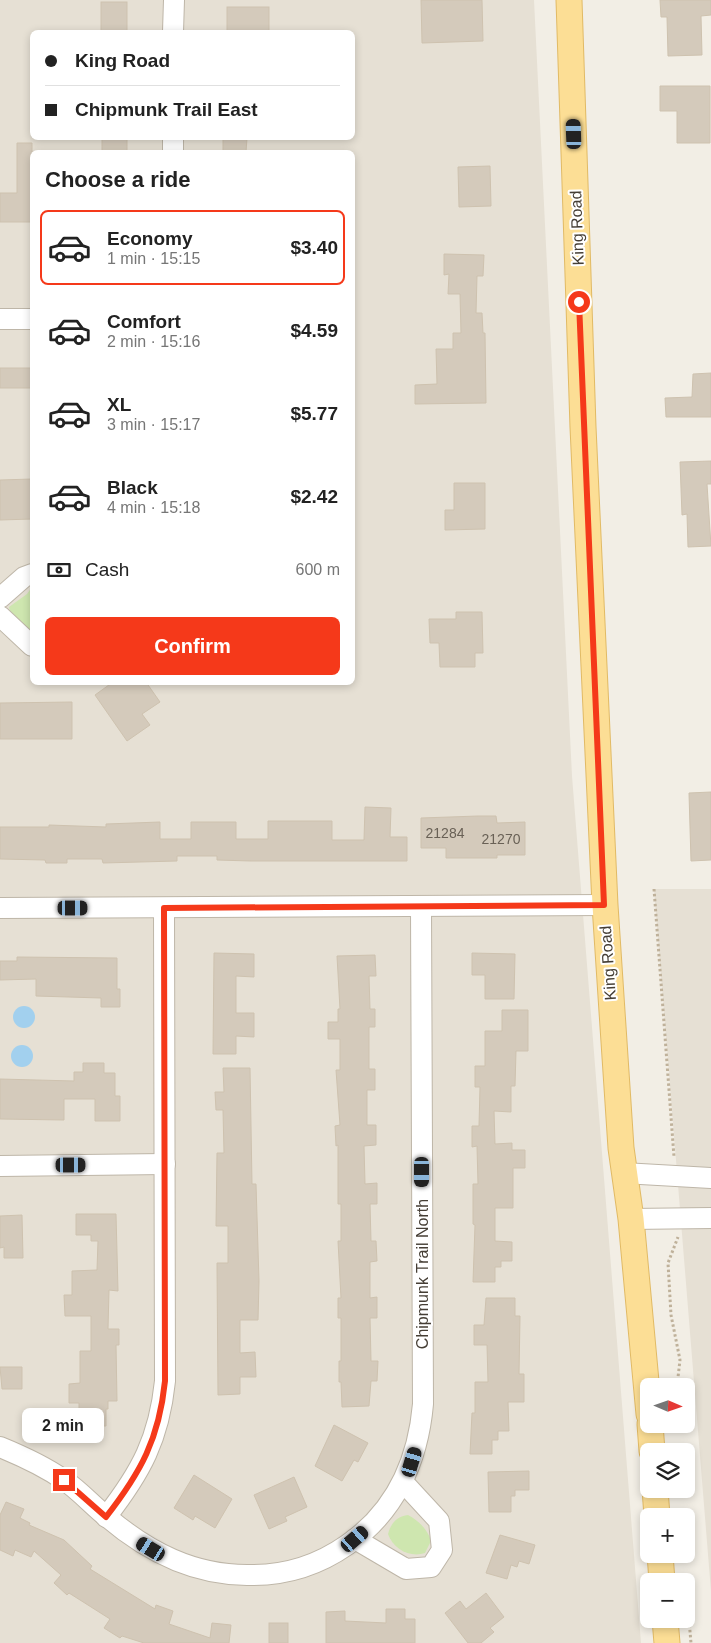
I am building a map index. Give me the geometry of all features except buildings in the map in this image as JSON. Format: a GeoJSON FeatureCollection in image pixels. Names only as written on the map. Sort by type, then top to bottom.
{"type":"FeatureCollection","features":[{"type":"Feature","properties":{"kind":"main road","name":"King Road"},"geometry":{"type":"LineString","coordinates":[[570,0],[583,427],[604,905],[624,1173],[631,1218],[646,1378]]}},
{"type":"Feature","properties":{"kind":"main road"},"geometry":{"type":"LineString","coordinates":[[666,1628],[667,1643]]}},
{"type":"Feature","properties":{"kind":"street"},"geometry":{"type":"LineString","coordinates":[[174,0],[174,30]]}},
{"type":"Feature","properties":{"kind":"street"},"geometry":{"type":"LineString","coordinates":[[0,318],[30,319]]}},
{"type":"Feature","properties":{"kind":"street"},"geometry":{"type":"LineString","coordinates":[[0,598],[24,577],[30,575]]}},
{"type":"Feature","properties":{"kind":"street"},"geometry":{"type":"LineString","coordinates":[[0,616],[30,644]]}},
{"type":"Feature","properties":{"kind":"street"},"geometry":{"type":"LineString","coordinates":[[0,908],[604,905]]}},
{"type":"Feature","properties":{"kind":"street","name":"Chipmunk Trail North"},"geometry":{"type":"LineString","coordinates":[[0,1447],[37,1464],[64,1480],[137,1541],[165,1557],[196,1569],[228,1575],[280,1573],[320,1561],[355,1539],[382,1513],[403,1482],[418,1442],[423,1404],[421,907]]}},
{"type":"Feature","properties":{"kind":"street"},"geometry":{"type":"LineString","coordinates":[[106,1517],[132,1483],[145,1461],[155,1438],[163,1407],[165,1381],[164,908]]}},
{"type":"Feature","properties":{"kind":"street"},"geometry":{"type":"LineString","coordinates":[[0,1166],[165,1164]]}},
{"type":"Feature","properties":{"kind":"street"},"geometry":{"type":"LineString","coordinates":[[624,1173],[711,1178]]}},
{"type":"Feature","properties":{"kind":"street"},"geometry":{"type":"LineString","coordinates":[[631,1218],[711,1218]]}},
{"type":"Feature","properties":{"kind":"street"},"geometry":{"type":"LineString","coordinates":[[355,1539],[406,1569],[431,1567],[442,1550],[439,1522],[403,1482]]}},
{"type":"Feature","properties":{"kind":"path"},"geometry":{"type":"LineString","coordinates":[[654,889],[675,1176]]}},
{"type":"Feature","properties":{"kind":"path"},"geometry":{"type":"LineString","coordinates":[[678,1378],[680,1360],[671,1315],[668,1263],[680,1234],[679,1218]]}},
{"type":"Feature","properties":{"kind":"path"},"geometry":{"type":"LineString","coordinates":[[690,1628],[691,1643]]}},
{"type":"Feature","properties":{"kind":"shaded area"},"geometry":{"type":"Polygon","coordinates":[[[0,0],[534,0],[572,776],[641,1643],[0,1643],[0,0]]]}},
{"type":"Feature","properties":{"kind":"shaded area"},"geometry":{"type":"Polygon","coordinates":[[[654,889],[711,889],[711,1591],[654,889]]]}},
{"type":"Feature","properties":{"kind":"green space"},"geometry":{"type":"Polygon","coordinates":[[[30,590],[30,631],[10,611],[9,607],[30,590]]]}},
{"type":"Feature","properties":{"kind":"green space"},"geometry":{"type":"Polygon","coordinates":[[[408,1515],[422,1526],[430,1537],[431,1541],[425,1553],[414,1554],[403,1551],[390,1539],[388,1534],[395,1521],[408,1515]]]}},
{"type":"Feature","properties":{"kind":"water"},"geometry":{"type":"Polygon","coordinates":[[[24,1006],[34,1013],[35,1017],[28,1027],[24,1028],[14,1021],[13,1017],[20,1007],[24,1006]]]}},
{"type":"Feature","properties":{"kind":"water"},"geometry":{"type":"Polygon","coordinates":[[[22,1045],[32,1052],[33,1056],[26,1066],[22,1067],[12,1060],[11,1056],[18,1046],[22,1045]]]}},
{"type":"Feature","properties":{"kind":"route"},"geometry":{"type":"LineString","coordinates":[[64,1480],[83,1494],[106,1517],[132,1483],[145,1461],[155,1438],[163,1407],[165,1381],[164,908],[604,905],[579,302]]}}]}
